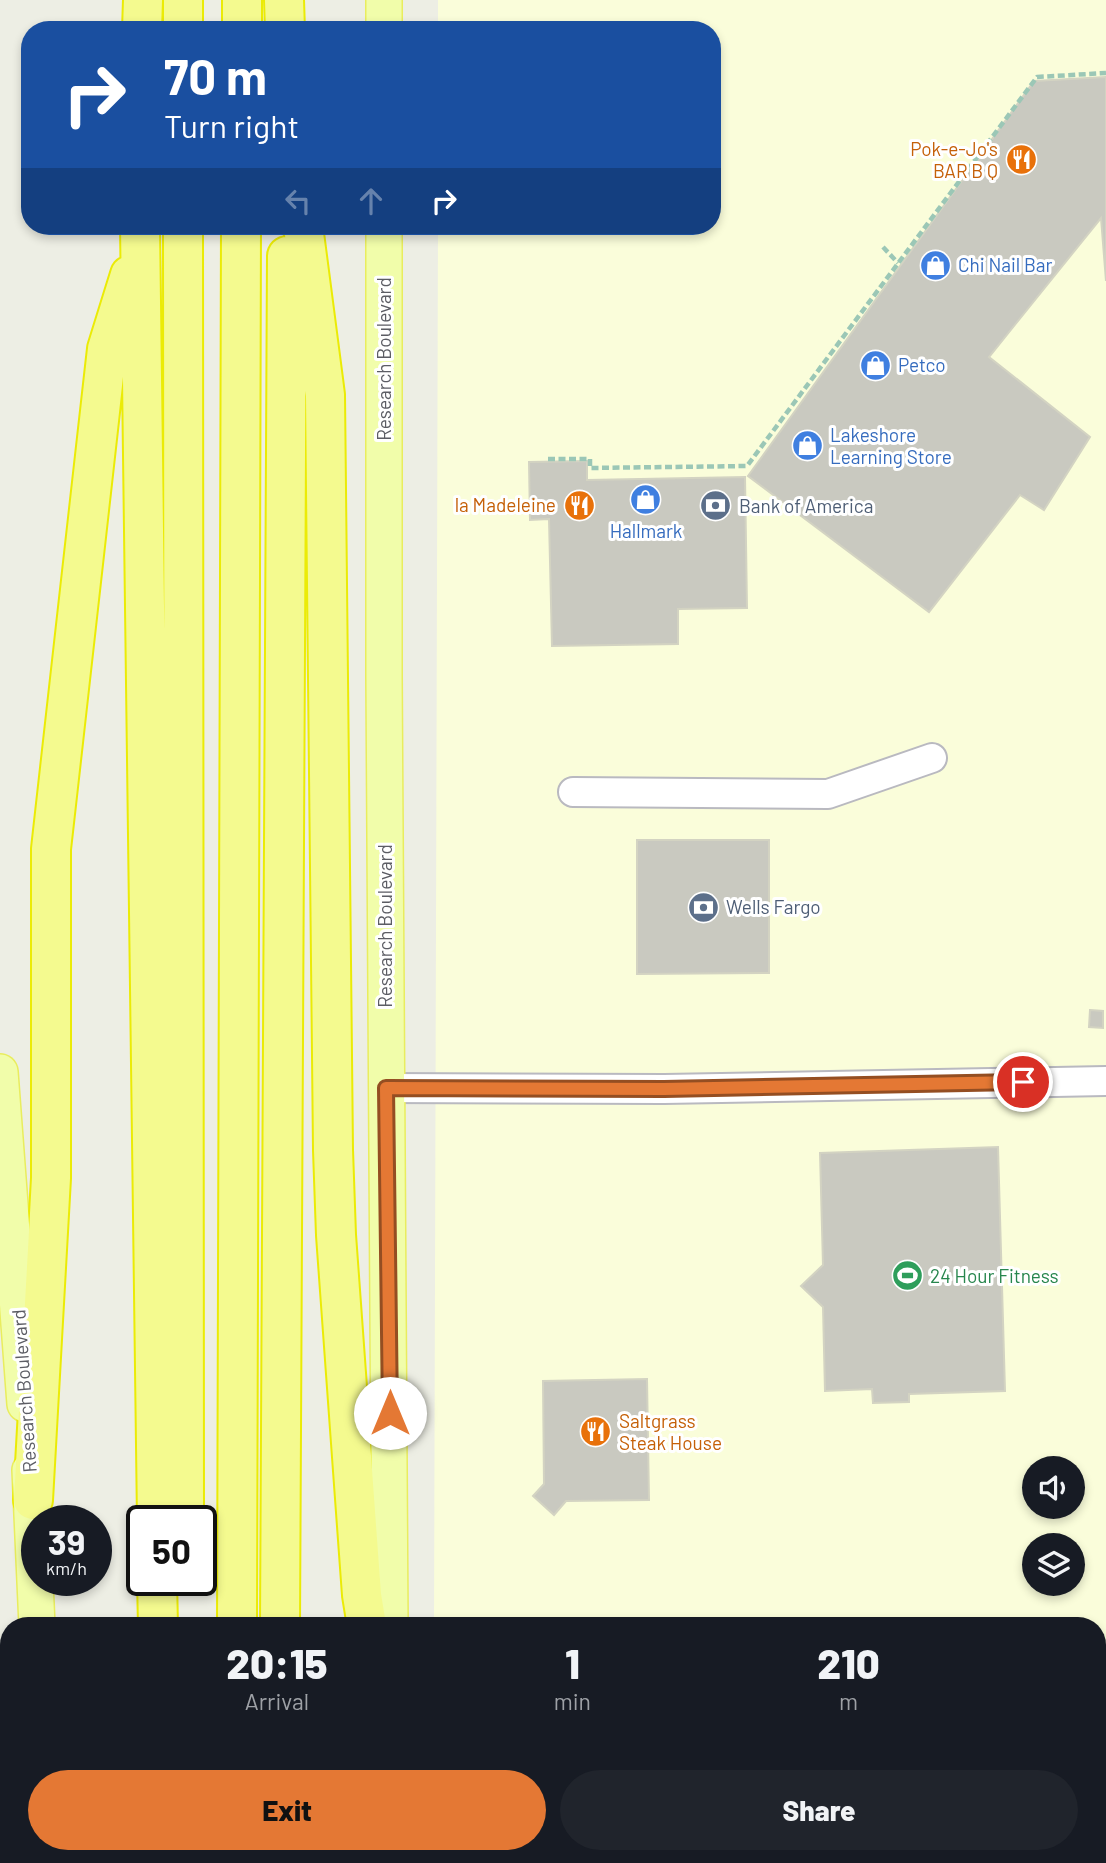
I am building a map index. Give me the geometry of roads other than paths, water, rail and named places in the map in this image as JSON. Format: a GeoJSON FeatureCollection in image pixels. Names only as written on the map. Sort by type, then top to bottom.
{"type":"FeatureCollection","features":[{"type":"Feature","properties":{"kind":"highway"},"geometry":{"type":"LineString","coordinates":[[142,0],[142,21]]}},
{"type":"Feature","properties":{"kind":"highway"},"geometry":{"type":"LineString","coordinates":[[183,0],[183,21]]}},
{"type":"Feature","properties":{"kind":"highway"},"geometry":{"type":"LineString","coordinates":[[242,0],[242,21]]}},
{"type":"Feature","properties":{"kind":"highway"},"geometry":{"type":"LineString","coordinates":[[284,0],[285,21]]}},
{"type":"Feature","properties":{"kind":"highway"},"geometry":{"type":"LineString","coordinates":[[33,1500],[51,1178],[51,849],[107,349],[139,235]]}},
{"type":"Feature","properties":{"kind":"highway"},"geometry":{"type":"LineString","coordinates":[[140,235],[156,1505]]}},
{"type":"Feature","properties":{"kind":"highway"},"geometry":{"type":"LineString","coordinates":[[183,235],[184,1505]]}},
{"type":"Feature","properties":{"kind":"highway"},"geometry":{"type":"LineString","coordinates":[[237,1617],[241,235]]}},
{"type":"Feature","properties":{"kind":"highway"},"geometry":{"type":"LineString","coordinates":[[280,1617],[287,235]]}},
{"type":"Feature","properties":{"kind":"highway"},"geometry":{"type":"LineString","coordinates":[[304,235],[325,395],[333,1150],[336,1235],[366,1617]]}},
{"type":"Feature","properties":{"kind":"highway"},"geometry":{"type":"LineString","coordinates":[[157,1596],[158,1617]]}},
{"type":"Feature","properties":{"kind":"highway"},"geometry":{"type":"LineString","coordinates":[[184,1596],[184,1617]]}},
{"type":"Feature","properties":{"kind":"main road"},"geometry":{"type":"LineString","coordinates":[[384,0],[384,21]]}},
{"type":"Feature","properties":{"kind":"main road","name":"Research Boulevard"},"geometry":{"type":"LineString","coordinates":[[384,235],[390,1617]]}},
{"type":"Feature","properties":{"kind":"main road","name":"Research Boulevard"},"geometry":{"type":"LineString","coordinates":[[0,1072],[33,1500],[37,1617]]}},
{"type":"Feature","properties":{"kind":"street"},"geometry":{"type":"LineString","coordinates":[[573,792],[828,794],[932,758]]}},
{"type":"Feature","properties":{"kind":"street"},"geometry":{"type":"LineString","coordinates":[[386,1088],[664,1089],[1106,1081]]}},
{"type":"Feature","properties":{"kind":"place","name":"Pok-e-Jo's BAR B Q"},"geometry":{"type":"Point","coordinates":[1021,160]}},
{"type":"Feature","properties":{"kind":"place","name":"Chi Nail Bar"},"geometry":{"type":"Point","coordinates":[935,265]}},
{"type":"Feature","properties":{"kind":"place","name":"Petco"},"geometry":{"type":"Point","coordinates":[875,365]}},
{"type":"Feature","properties":{"kind":"place","name":"Lakeshore Learning Store"},"geometry":{"type":"Point","coordinates":[807,446]}},
{"type":"Feature","properties":{"kind":"place","name":"Hallmark"},"geometry":{"type":"Point","coordinates":[646,500]}},
{"type":"Feature","properties":{"kind":"place","name":"la Madeleine"},"geometry":{"type":"Point","coordinates":[579,505]}},
{"type":"Feature","properties":{"kind":"place","name":"Bank of America"},"geometry":{"type":"Point","coordinates":[716,506]}},
{"type":"Feature","properties":{"kind":"place","name":"Wells Fargo"},"geometry":{"type":"Point","coordinates":[703,907]}},
{"type":"Feature","properties":{"kind":"place","name":"24 Hour Fitness"},"geometry":{"type":"Point","coordinates":[907,1276]}},
{"type":"Feature","properties":{"kind":"place","name":"Saltgrass Steak House"},"geometry":{"type":"Point","coordinates":[596,1432]}}]}
